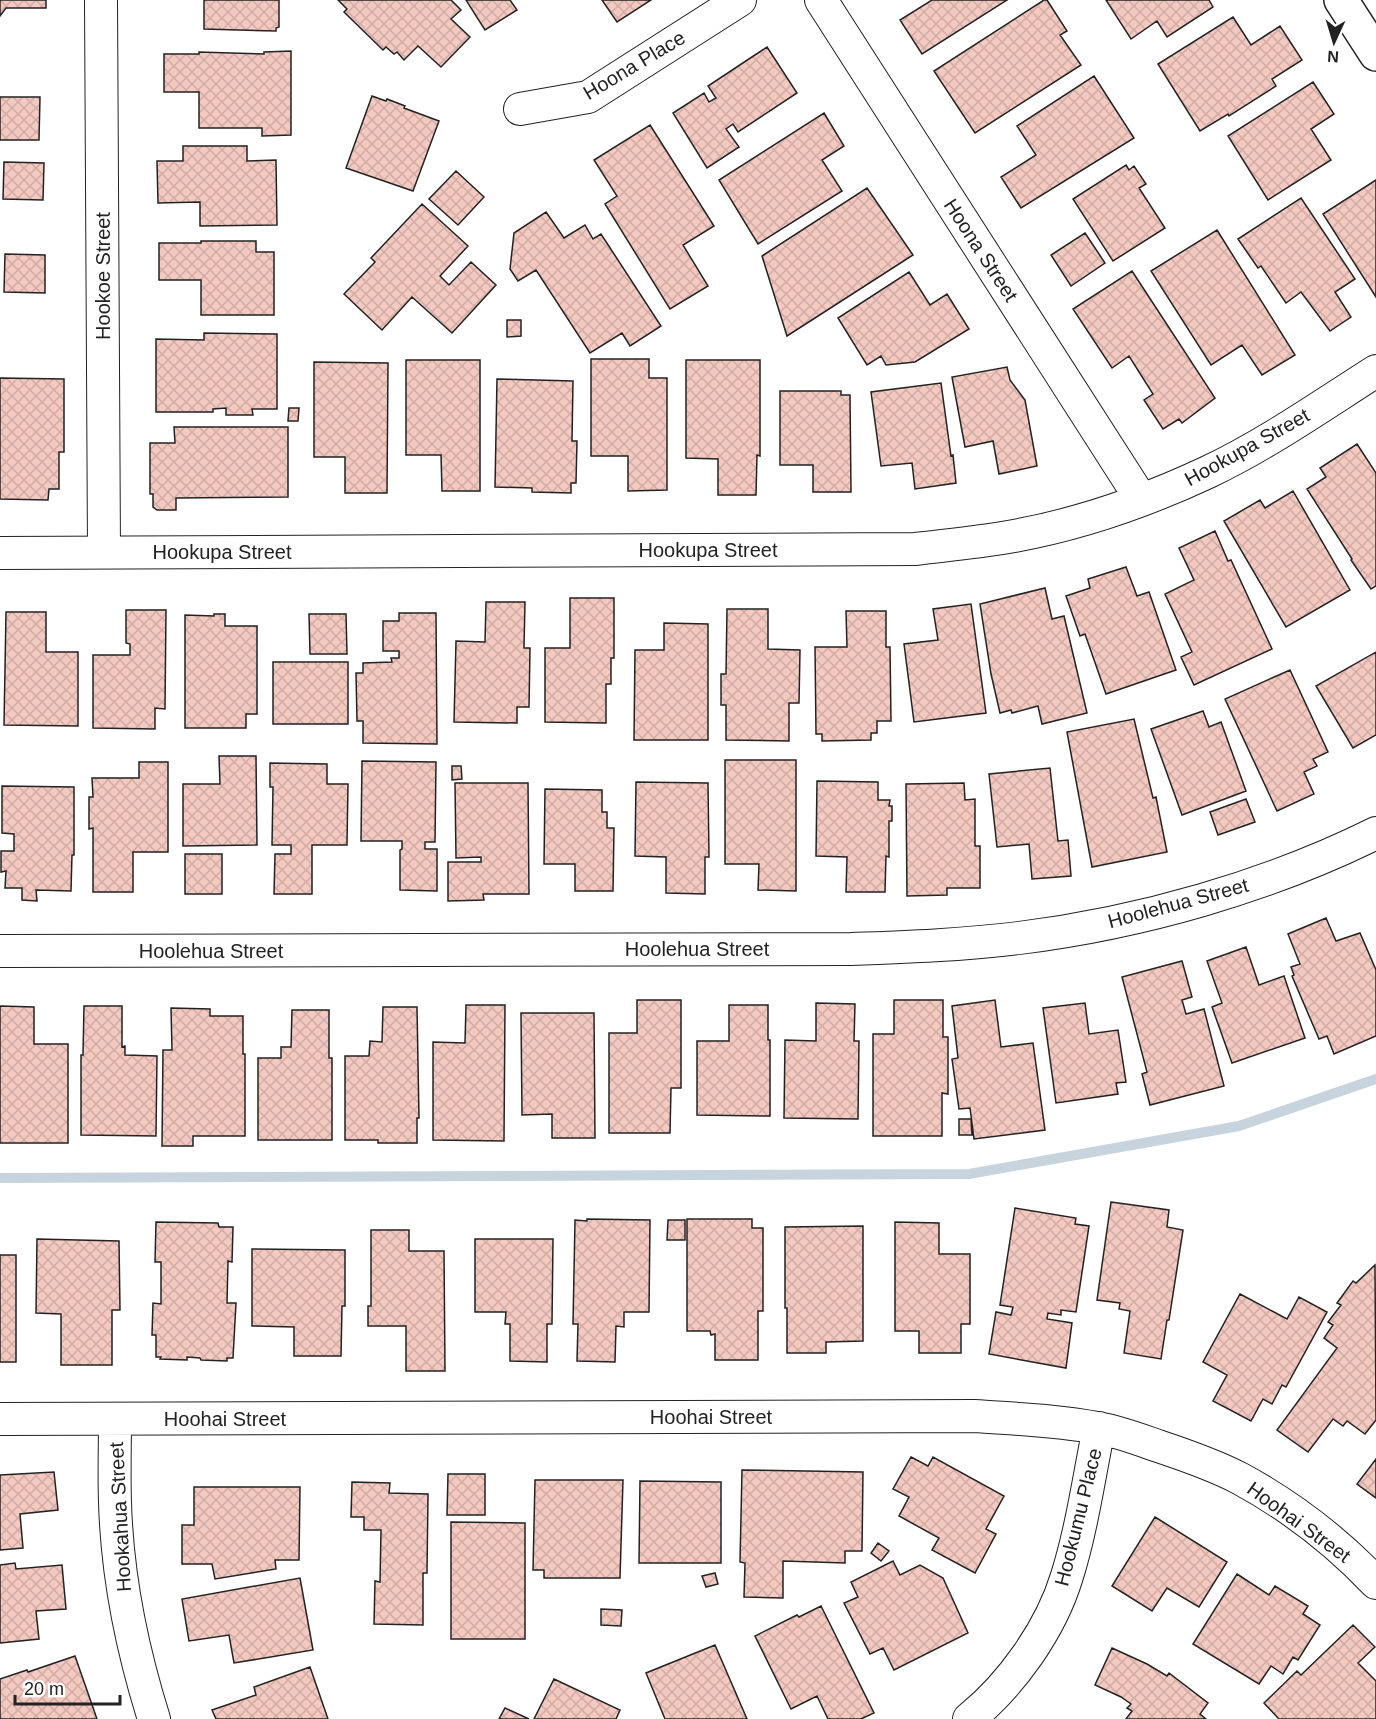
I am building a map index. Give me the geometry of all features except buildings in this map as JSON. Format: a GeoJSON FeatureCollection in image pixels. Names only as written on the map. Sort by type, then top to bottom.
{"type":"FeatureCollection","features":[{"type":"Feature","properties":{"kind":"street","name":"Hookoe Street"},"geometry":{"type":"LineString","coordinates":[[101,0],[104,552]]}},
{"type":"Feature","properties":{"kind":"street","name":"Hoona Place"},"geometry":{"type":"LineString","coordinates":[[520,109],[588,97],[740,0]]}},
{"type":"Feature","properties":{"kind":"street","name":"Hoona Street"},"geometry":{"type":"LineString","coordinates":[[820,0],[1142,499]]}},
{"type":"Feature","properties":{"kind":"street"},"geometry":{"type":"LineString","coordinates":[[1341,0],[1376,54]]}},
{"type":"Feature","properties":{"kind":"street","name":"Hookupa Street"},"geometry":{"type":"LineString","coordinates":[[0,553],[915,549],[998,539],[1074,522],[1142,499],[1208,472],[1263,442],[1376,371]]}},
{"type":"Feature","properties":{"kind":"street","name":"Hoolehua Street"},"geometry":{"type":"LineString","coordinates":[[0,951],[827,949],[939,945],[1020,938],[1083,928],[1197,901],[1304,864],[1376,833]]}},
{"type":"Feature","properties":{"kind":"street","name":"Hoohai Street"},"geometry":{"type":"LineString","coordinates":[[0,1419],[974,1416],[1047,1420],[1099,1428],[1183,1454],[1238,1478],[1286,1508],[1328,1539],[1376,1583]]}},
{"type":"Feature","properties":{"kind":"street","name":"Hookahua Street"},"geometry":{"type":"LineString","coordinates":[[115,1419],[115,1502],[120,1567],[135,1650],[154,1719]]}},
{"type":"Feature","properties":{"kind":"street","name":"Hookumu Place"},"geometry":{"type":"LineString","coordinates":[[969,1719],[1018,1667],[1046,1627],[1067,1578],[1099,1428]]}},
{"type":"Feature","properties":{"kind":"waterway"},"geometry":{"type":"LineString","coordinates":[[0,1178],[969,1174],[1239,1126],[1376,1079]]}}]}
